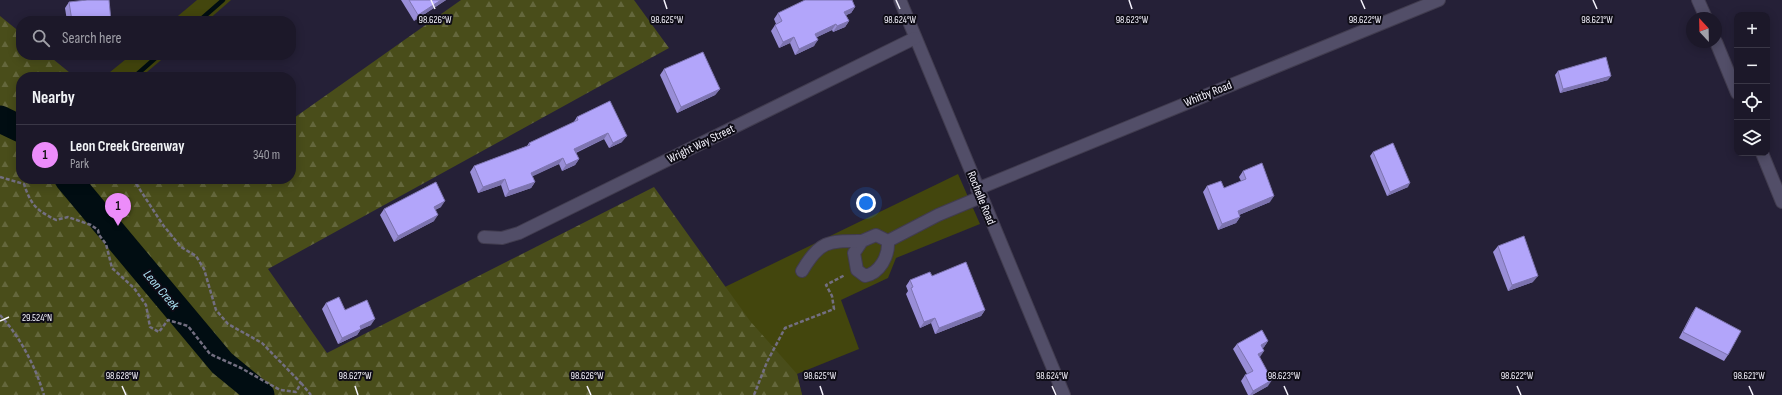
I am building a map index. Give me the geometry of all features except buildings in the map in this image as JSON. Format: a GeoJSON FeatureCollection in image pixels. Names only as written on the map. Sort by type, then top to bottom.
{"type":"FeatureCollection","features":[{"type":"Feature","properties":{"kind":"street","name":"Rochelle Road"},"geometry":{"type":"LineString","coordinates":[[900,0],[1064,395]]}},
{"type":"Feature","properties":{"kind":"street","name":"Whitby Road"},"geometry":{"type":"LineString","coordinates":[[888,241],[979,193],[1439,0]]}},
{"type":"Feature","properties":{"kind":"street"},"geometry":{"type":"LineString","coordinates":[[1698,0],[1703,12]]}},
{"type":"Feature","properties":{"kind":"street","name":"Wright Way Street"},"geometry":{"type":"LineString","coordinates":[[484,237],[502,238],[519,233],[915,38]]}},
{"type":"Feature","properties":{"kind":"street"},"geometry":{"type":"LineString","coordinates":[[1718,48],[1734,86]]}},
{"type":"Feature","properties":{"kind":"street"},"geometry":{"type":"LineString","coordinates":[[1763,156],[1782,202]]}},
{"type":"Feature","properties":{"kind":"street"},"geometry":{"type":"LineString","coordinates":[[802,271],[809,260],[822,247],[834,241],[862,241],[876,235],[888,241],[888,251],[883,262],[872,274],[865,276],[857,270],[854,253],[862,241]]}},
{"type":"Feature","properties":{"kind":"path"},"geometry":{"type":"LineString","coordinates":[[0,177],[16,182]]}},
{"type":"Feature","properties":{"kind":"path"},"geometry":{"type":"LineString","coordinates":[[24,184],[31,204],[38,211],[56,220],[68,217],[92,225],[98,230],[99,235],[106,244],[112,268],[134,288],[146,305],[150,327],[159,332],[168,320],[188,326],[210,354],[241,368],[280,390],[296,392],[301,383]]}},
{"type":"Feature","properties":{"kind":"path"},"geometry":{"type":"LineString","coordinates":[[135,184],[163,225],[181,248],[196,256],[204,269],[216,310],[228,324],[262,343],[311,395]]}},
{"type":"Feature","properties":{"kind":"path"},"geometry":{"type":"LineString","coordinates":[[754,395],[767,362],[785,328],[834,309],[832,296],[826,285],[857,270]]}},
{"type":"Feature","properties":{"kind":"path"},"geometry":{"type":"LineString","coordinates":[[0,315],[11,327],[24,347],[44,395]]}},
{"type":"Feature","properties":{"kind":"shaded area"},"geometry":{"type":"Polygon","coordinates":[[[197,0],[231,0],[213,16],[178,16],[197,0]]]}},
{"type":"Feature","properties":{"kind":"shaded area"},"geometry":{"type":"Polygon","coordinates":[[[125,60],[161,60],[147,72],[110,72],[125,60]]]}},
{"type":"Feature","properties":{"kind":"shaded area"},"geometry":{"type":"Polygon","coordinates":[[[958,174],[980,224],[896,258],[888,278],[841,300],[859,349],[797,374],[802,395],[502,395],[958,174]]]}},
{"type":"Feature","properties":{"kind":"green space"},"geometry":{"type":"Polygon","coordinates":[[[461,0],[634,0],[669,48],[268,269],[327,353],[654,187],[750,321],[797,374],[802,395],[0,395],[0,16],[16,29],[16,60],[54,60],[69,72],[16,72],[16,184],[296,184],[296,116],[461,0]]]}},
{"type":"Feature","properties":{"kind":"waterway"},"geometry":{"type":"LineString","coordinates":[[205,16],[223,0]]}},
{"type":"Feature","properties":{"kind":"waterway"},"geometry":{"type":"LineString","coordinates":[[140,72],[153,60]]}},
{"type":"Feature","properties":{"kind":"waterway","name":"Leon Creek"},"geometry":{"type":"LineString","coordinates":[[0,119],[16,127]]}},
{"type":"Feature","properties":{"kind":"waterway","name":"Leon Creek"},"geometry":{"type":"LineString","coordinates":[[72,184],[222,363],[261,395]]}},
{"type":"Feature","properties":{"kind":"place","name":"Leon Creek Greenway"},"geometry":{"type":"Point","coordinates":[118,226]}}]}
